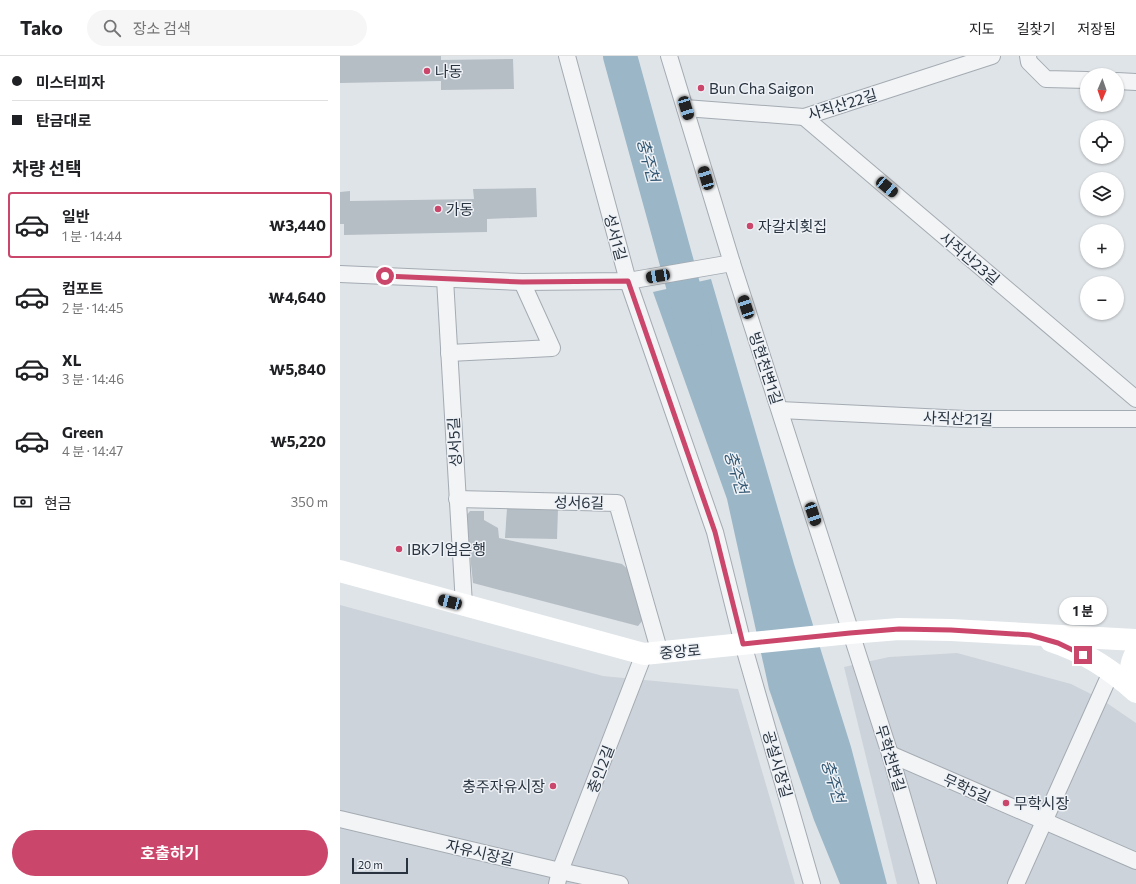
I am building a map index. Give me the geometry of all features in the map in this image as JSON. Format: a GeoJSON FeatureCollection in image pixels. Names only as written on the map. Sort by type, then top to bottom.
{"type":"FeatureCollection","features":[{"type":"Feature","properties":{"kind":"main road","name":"중앙로"},"geometry":{"type":"LineString","coordinates":[[340,571],[464,606],[652,653],[907,629],[1030,635]]}},
{"type":"Feature","properties":{"kind":"main road"},"geometry":{"type":"LineString","coordinates":[[1030,635],[1136,640]]}},
{"type":"Feature","properties":{"kind":"main road"},"geometry":{"type":"LineString","coordinates":[[1030,635],[1058,643],[1083,655],[1112,672],[1136,691]]}},
{"type":"Feature","properties":{"kind":"main road"},"geometry":{"type":"LineString","coordinates":[[1136,653],[1130,670],[1132,682],[1136,691]]}},
{"type":"Feature","properties":{"kind":"street","name":"성서1길"},"geometry":{"type":"LineString","coordinates":[[567,56],[628,281],[715,532],[749,644]]}},
{"type":"Feature","properties":{"kind":"street","name":"빙현천변1길"},"geometry":{"type":"LineString","coordinates":[[669,56],[732,263],[780,410],[842,634]]}},
{"type":"Feature","properties":{"kind":"street","name":"사직산22길"},"geometry":{"type":"LineString","coordinates":[[686,108],[804,117],[992,56]]}},
{"type":"Feature","properties":{"kind":"street"},"geometry":{"type":"LineString","coordinates":[[1028,56],[1029,62],[1046,79],[1080,80]]}},
{"type":"Feature","properties":{"kind":"street"},"geometry":{"type":"LineString","coordinates":[[1124,81],[1136,82]]}},
{"type":"Feature","properties":{"kind":"street","name":"사직산23길"},"geometry":{"type":"LineString","coordinates":[[804,117],[1136,399]]}},
{"type":"Feature","properties":{"kind":"street"},"geometry":{"type":"LineString","coordinates":[[340,274],[522,282],[628,281],[732,263]]}},
{"type":"Feature","properties":{"kind":"street","name":"성서5길"},"geometry":{"type":"LineString","coordinates":[[445,279],[464,606]]}},
{"type":"Feature","properties":{"kind":"street"},"geometry":{"type":"LineString","coordinates":[[449,353],[552,348],[522,282]]}},
{"type":"Feature","properties":{"kind":"street","name":"사직산21길"},"geometry":{"type":"LineString","coordinates":[[780,410],[966,420],[1136,419]]}},
{"type":"Feature","properties":{"kind":"street","name":"성서6길"},"geometry":{"type":"LineString","coordinates":[[457,499],[617,503],[652,653]]}},
{"type":"Feature","properties":{"kind":"street","name":"무학천변길"},"geometry":{"type":"LineString","coordinates":[[842,634],[890,754],[928,884]]}},
{"type":"Feature","properties":{"kind":"street","name":"공설시장길"},"geometry":{"type":"LineString","coordinates":[[749,644],[812,884]]}},
{"type":"Feature","properties":{"kind":"street","name":"충인2길"},"geometry":{"type":"LineString","coordinates":[[558,878],[652,653]]}},
{"type":"Feature","properties":{"kind":"street"},"geometry":{"type":"LineString","coordinates":[[1016,884],[1112,672]]}},
{"type":"Feature","properties":{"kind":"street","name":"무학5길"},"geometry":{"type":"LineString","coordinates":[[890,754],[1136,861]]}},
{"type":"Feature","properties":{"kind":"street","name":"자유시장길"},"geometry":{"type":"LineString","coordinates":[[340,819],[558,878],[620,884]]}},
{"type":"Feature","properties":{"kind":"shaded area","name":"충주자유시장"},"geometry":{"type":"Polygon","coordinates":[[[340,605],[603,676],[738,689],[795,884],[340,884],[340,605]]]}},
{"type":"Feature","properties":{"kind":"shaded area","name":"무학시장"},"geometry":{"type":"Polygon","coordinates":[[[957,653],[1071,684],[1101,699],[1136,723],[1136,884],[897,884],[844,667],[889,657],[957,653]]]}},
{"type":"Feature","properties":{"kind":"water"},"geometry":{"type":"Polygon","coordinates":[[[711,279],[794,564],[851,747],[887,884],[840,884],[814,820],[769,689],[727,499],[653,292],[711,279]]]}},
{"type":"Feature","properties":{"kind":"building","name":"나동"},"geometry":{"type":"Polygon","coordinates":[[[340,56],[441,56],[441,60],[513,59],[514,89],[441,90],[441,81],[340,83],[340,56]]]}},
{"type":"Feature","properties":{"kind":"building","name":"가동"},"geometry":{"type":"Polygon","coordinates":[[[536,188],[537,217],[487,219],[487,232],[344,235],[344,224],[340,224],[340,192],[350,191],[350,201],[474,199],[473,189],[536,188]]]}},
{"type":"Feature","properties":{"kind":"building"},"geometry":{"type":"Polygon","coordinates":[[[507,508],[558,509],[557,539],[505,538],[507,508]]]}},
{"type":"Feature","properties":{"kind":"building"},"geometry":{"type":"Polygon","coordinates":[[[470,511],[484,511],[484,520],[498,528],[499,538],[622,564],[633,574],[643,620],[638,626],[473,583],[466,516],[470,511]]]}},
{"type":"Feature","properties":{"kind":"waterway","name":"충주천"},"geometry":{"type":"LineString","coordinates":[[620,56],[695,329]]}},
{"type":"Feature","properties":{"kind":"place","name":"나동"},"geometry":{"type":"Point","coordinates":[427,71]}},
{"type":"Feature","properties":{"kind":"place","name":"Bun Cha Saigon"},"geometry":{"type":"Point","coordinates":[701,88]}},
{"type":"Feature","properties":{"kind":"place","name":"가동"},"geometry":{"type":"Point","coordinates":[438,209]}},
{"type":"Feature","properties":{"kind":"place","name":"자갈치횟집"},"geometry":{"type":"Point","coordinates":[750,226]}},
{"type":"Feature","properties":{"kind":"place","name":"IBK기업은행"},"geometry":{"type":"Point","coordinates":[399,549]}},
{"type":"Feature","properties":{"kind":"place","name":"충주자유시장"},"geometry":{"type":"Point","coordinates":[553,786]}},
{"type":"Feature","properties":{"kind":"place","name":"무학시장"},"geometry":{"type":"Point","coordinates":[1006,803]}},
{"type":"Feature","properties":{"kind":"route"},"geometry":{"type":"LineString","coordinates":[[385,276],[522,282],[628,281],[715,532],[743,644],[899,629],[951,630],[1030,635],[1058,643],[1083,655]]}}]}
